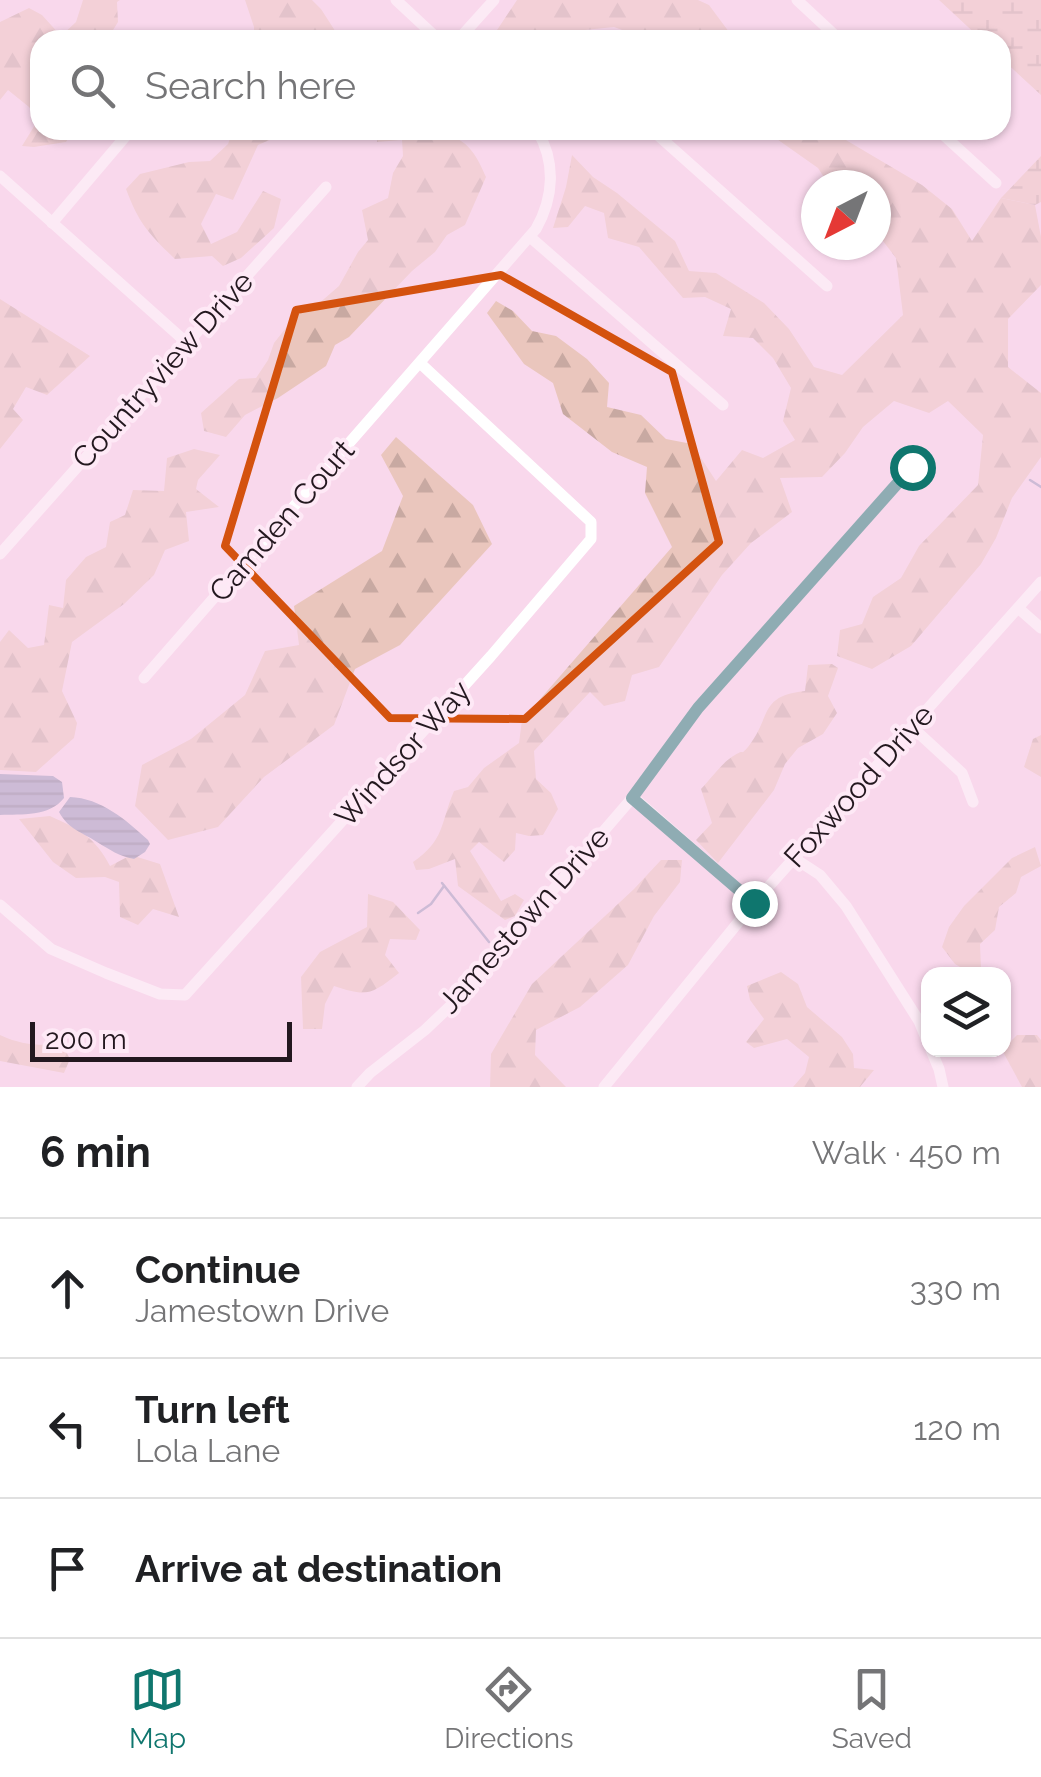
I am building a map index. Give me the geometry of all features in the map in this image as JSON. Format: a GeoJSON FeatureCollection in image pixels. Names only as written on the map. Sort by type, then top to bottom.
{"type":"FeatureCollection","features":[{"type":"Feature","properties":{"kind":"street"},"geometry":{"type":"LineString","coordinates":[[396,0],[428,30]]}},
{"type":"Feature","properties":{"kind":"street"},"geometry":{"type":"LineString","coordinates":[[467,30],[494,0]]}},
{"type":"Feature","properties":{"kind":"street"},"geometry":{"type":"LineString","coordinates":[[797,0],[829,30]]}},
{"type":"Feature","properties":{"kind":"street"},"geometry":{"type":"LineString","coordinates":[[52,223],[123,140]]}},
{"type":"Feature","properties":{"kind":"street","name":"Camden Court"},"geometry":{"type":"LineString","coordinates":[[144,678],[530,237],[546,210],[552,173],[543,140]]}},
{"type":"Feature","properties":{"kind":"street"},"geometry":{"type":"LineString","coordinates":[[663,140],[826,286]]}},
{"type":"Feature","properties":{"kind":"street"},"geometry":{"type":"LineString","coordinates":[[949,140],[996,183]]}},
{"type":"Feature","properties":{"kind":"street"},"geometry":{"type":"LineString","coordinates":[[0,176],[187,343]]}},
{"type":"Feature","properties":{"kind":"street","name":"Countryview Drive"},"geometry":{"type":"LineString","coordinates":[[0,554],[326,187]]}},
{"type":"Feature","properties":{"kind":"street"},"geometry":{"type":"LineString","coordinates":[[530,237],[724,405]]}},
{"type":"Feature","properties":{"kind":"street","name":"Windsor Way"},"geometry":{"type":"LineString","coordinates":[[0,906],[51,949],[160,994],[186,995],[591,539],[591,522],[575,505],[420,364]]}},
{"type":"Feature","properties":{"kind":"street","name":"Jamestown Drive"},"geometry":{"type":"LineString","coordinates":[[357,1087],[465,992],[632,798],[698,708],[912,467]]}},
{"type":"Feature","properties":{"kind":"street","name":"Foxwood Drive"},"geometry":{"type":"LineString","coordinates":[[604,1087],[754,903],[1041,582]]}},
{"type":"Feature","properties":{"kind":"street"},"geometry":{"type":"LineString","coordinates":[[1018,608],[1041,628]]}},
{"type":"Feature","properties":{"kind":"street"},"geometry":{"type":"LineString","coordinates":[[912,728],[962,774],[973,802]]}},
{"type":"Feature","properties":{"kind":"street"},"geometry":{"type":"LineString","coordinates":[[632,798],[754,903]]}},
{"type":"Feature","properties":{"kind":"street"},"geometry":{"type":"LineString","coordinates":[[794,858],[820,875],[846,906],[921,1024]]}},
{"type":"Feature","properties":{"kind":"street"},"geometry":{"type":"LineString","coordinates":[[935,1057],[944,1087]]}},
{"type":"Feature","properties":{"kind":"highlighted area"},"geometry":{"type":"Polygon","coordinates":[[[501,275],[672,372],[719,542],[525,719],[390,718],[225,546],[296,310],[501,275]]]}},
{"type":"Feature","properties":{"kind":"green space"},"geometry":{"type":"Polygon","coordinates":[[[83,0],[120,0],[113,30],[67,30],[76,22],[83,0]]]}},
{"type":"Feature","properties":{"kind":"green space"},"geometry":{"type":"Polygon","coordinates":[[[245,0],[312,0],[335,30],[254,30],[245,0]]]}},
{"type":"Feature","properties":{"kind":"green space"},"geometry":{"type":"Polygon","coordinates":[[[517,0],[698,0],[709,5],[728,30],[614,27],[497,30],[517,0]]]}},
{"type":"Feature","properties":{"kind":"green space"},"geometry":{"type":"Polygon","coordinates":[[[939,0],[1041,0],[1041,95],[1011,67],[1011,30],[971,30],[939,0]]]}},
{"type":"Feature","properties":{"kind":"green space"},"geometry":{"type":"Polygon","coordinates":[[[29,8],[56,30],[30,30],[30,108],[8,90],[0,100],[0,22],[29,8]]]}},
{"type":"Feature","properties":{"kind":"green space"},"geometry":{"type":"Polygon","coordinates":[[[30,133],[30,140],[67,140],[34,147],[22,146],[30,133]]]}},
{"type":"Feature","properties":{"kind":"green space"},"geometry":{"type":"Polygon","coordinates":[[[229,140],[270,140],[258,145],[233,200],[216,194],[201,224],[211,244],[237,232],[263,191],[281,199],[274,228],[241,258],[223,266],[212,256],[175,259],[146,228],[126,189],[140,174],[210,161],[229,140]]]}},
{"type":"Feature","properties":{"kind":"green space"},"geometry":{"type":"Polygon","coordinates":[[[402,140],[459,140],[468,146],[486,177],[465,225],[447,235],[435,252],[349,337],[335,345],[326,366],[245,415],[226,437],[204,431],[201,413],[239,379],[256,378],[274,343],[296,315],[317,305],[339,286],[368,240],[362,210],[388,198],[393,173],[403,156],[402,140]]]}},
{"type":"Feature","properties":{"kind":"green space"},"geometry":{"type":"Polygon","coordinates":[[[778,140],[846,140],[922,185],[952,209],[972,241],[1001,198],[1035,205],[1041,237],[1041,285],[1008,319],[1008,367],[1041,393],[1041,457],[1012,498],[981,564],[911,646],[872,669],[837,656],[840,630],[862,624],[873,597],[901,578],[919,546],[978,485],[983,435],[948,401],[929,413],[894,401],[863,427],[822,477],[780,478],[792,512],[751,543],[722,575],[659,667],[632,675],[625,701],[604,706],[590,692],[534,751],[536,779],[551,793],[558,809],[543,835],[516,833],[515,850],[504,862],[479,842],[470,851],[501,901],[515,894],[524,900],[515,916],[505,920],[458,886],[455,859],[416,870],[413,862],[436,839],[454,791],[468,787],[484,768],[519,743],[522,720],[672,547],[645,493],[647,467],[612,452],[563,414],[553,383],[524,364],[487,313],[496,301],[513,311],[532,331],[556,336],[587,359],[609,383],[607,407],[641,415],[666,439],[692,444],[716,481],[742,450],[763,458],[795,440],[783,421],[791,388],[773,358],[753,338],[723,336],[731,309],[705,297],[683,298],[639,247],[608,238],[604,213],[585,206],[568,227],[553,228],[572,155],[593,177],[675,241],[689,271],[716,273],[764,303],[789,329],[814,367],[842,375],[903,315],[896,258],[891,252],[891,170],[819,170],[778,140]]]}},
{"type":"Feature","properties":{"kind":"green space"},"geometry":{"type":"Polygon","coordinates":[[[1041,156],[1041,202],[1035,205],[1001,198],[1041,156]]]}},
{"type":"Feature","properties":{"kind":"green space"},"geometry":{"type":"Polygon","coordinates":[[[0,299],[90,356],[47,395],[26,387],[13,409],[23,420],[0,449],[0,299]]]}},
{"type":"Feature","properties":{"kind":"green space"},"geometry":{"type":"Polygon","coordinates":[[[396,437],[473,505],[492,544],[400,645],[355,669],[334,725],[264,777],[218,827],[168,840],[135,806],[142,765],[191,739],[245,695],[265,651],[299,645],[294,606],[382,551],[403,496],[381,455],[396,437]]]}},
{"type":"Feature","properties":{"kind":"green space"},"geometry":{"type":"Polygon","coordinates":[[[194,449],[220,455],[198,480],[196,489],[219,507],[186,512],[189,541],[165,550],[154,575],[124,604],[72,642],[62,691],[77,723],[74,738],[36,772],[0,770],[0,642],[9,630],[28,648],[44,645],[49,605],[63,608],[66,580],[86,557],[106,547],[110,522],[125,515],[133,490],[164,491],[167,458],[194,449]]]}},
{"type":"Feature","properties":{"kind":"green space"},"geometry":{"type":"Polygon","coordinates":[[[832,664],[838,668],[828,696],[837,713],[823,734],[798,748],[785,764],[774,790],[718,863],[696,840],[712,823],[701,789],[726,762],[748,747],[773,703],[805,691],[808,665],[832,664]]]}},
{"type":"Feature","properties":{"kind":"green space"},"geometry":{"type":"Polygon","coordinates":[[[1041,735],[1041,777],[1024,767],[1033,739],[1041,735]]]}},
{"type":"Feature","properties":{"kind":"green space"},"geometry":{"type":"Polygon","coordinates":[[[50,816],[85,835],[110,866],[131,855],[160,864],[179,917],[153,909],[138,925],[120,917],[119,882],[105,877],[76,878],[53,862],[19,819],[50,816]]]}},
{"type":"Feature","properties":{"kind":"green space"},"geometry":{"type":"Polygon","coordinates":[[[1035,847],[1041,866],[1021,877],[1016,893],[999,907],[995,930],[980,944],[981,967],[960,967],[942,947],[949,927],[964,906],[1012,858],[1035,847]]]}},
{"type":"Feature","properties":{"kind":"green space"},"geometry":{"type":"Polygon","coordinates":[[[661,860],[682,860],[680,882],[654,916],[628,965],[580,1007],[536,1030],[535,1055],[566,1087],[490,1087],[491,1054],[532,984],[661,860]]]}},
{"type":"Feature","properties":{"kind":"green space"},"geometry":{"type":"Polygon","coordinates":[[[368,894],[393,902],[420,930],[416,940],[390,939],[385,955],[399,973],[368,992],[334,986],[325,1004],[322,1029],[303,1029],[301,977],[320,952],[367,927],[368,894]]]}},
{"type":"Feature","properties":{"kind":"green space"},"geometry":{"type":"Polygon","coordinates":[[[781,972],[798,984],[807,1007],[842,1037],[853,1054],[854,1068],[874,1070],[860,1087],[793,1087],[805,1073],[809,1057],[787,1039],[754,1048],[746,1042],[764,1019],[750,1000],[747,986],[781,972]]]}},
{"type":"Feature","properties":{"kind":"green space"},"geometry":{"type":"Polygon","coordinates":[[[0,1035],[31,1044],[62,1044],[70,1059],[64,1073],[0,1061],[0,1035]]]}},
{"type":"Feature","properties":{"kind":"green space"},"geometry":{"type":"Polygon","coordinates":[[[1017,1035],[1037,1035],[1041,1040],[1041,1087],[1022,1087],[1006,1057],[1011,1057],[1011,1041],[1017,1035]]]}},
{"type":"Feature","properties":{"kind":"water"},"geometry":{"type":"Polygon","coordinates":[[[0,774],[53,776],[62,782],[64,798],[51,809],[0,815],[0,774]]]}},
{"type":"Feature","properties":{"kind":"water"},"geometry":{"type":"Polygon","coordinates":[[[70,797],[92,801],[122,818],[148,840],[145,852],[134,859],[124,856],[71,827],[59,812],[70,797]]]}},
{"type":"Feature","properties":{"kind":"waterway"},"geometry":{"type":"LineString","coordinates":[[1030,480],[1041,487]]}},
{"type":"Feature","properties":{"kind":"waterway"},"geometry":{"type":"LineString","coordinates":[[442,883],[489,942]]}},
{"type":"Feature","properties":{"kind":"waterway"},"geometry":{"type":"LineString","coordinates":[[418,913],[431,904],[444,886]]}},
{"type":"Feature","properties":{"kind":"route"},"geometry":{"type":"LineString","coordinates":[[754,903],[632,798],[698,708],[912,467]]}}]}
